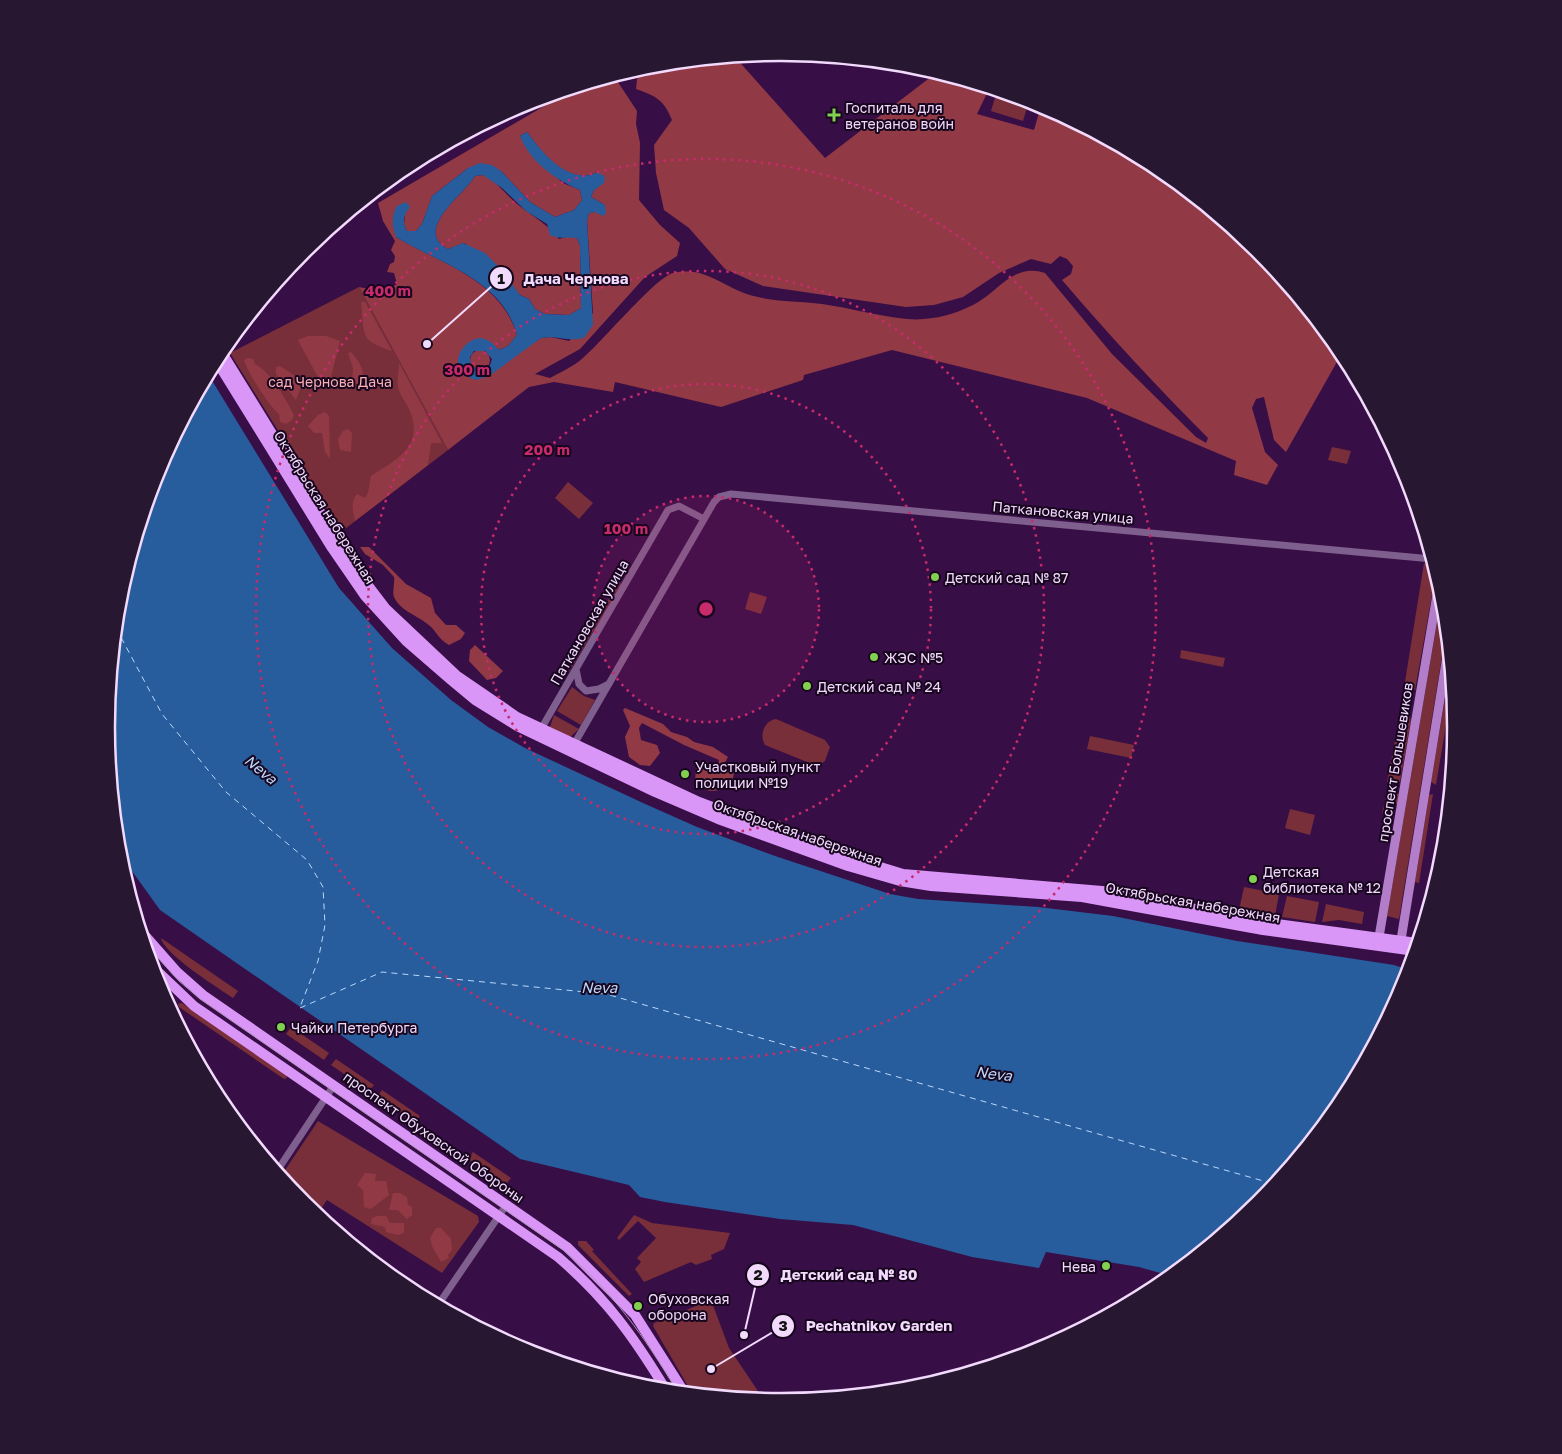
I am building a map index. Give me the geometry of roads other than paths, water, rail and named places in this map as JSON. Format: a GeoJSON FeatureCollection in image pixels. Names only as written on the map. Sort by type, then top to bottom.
{"type":"FeatureCollection","features":[{"type":"Feature","properties":{"kind":"main road","name":"Октябрьская набережная"},"geometry":{"type":"LineString","coordinates":[[226,359],[354,567],[386,609],[413,636],[474,689],[517,718],[541,729],[572,748]]}},
{"type":"Feature","properties":{"kind":"main road","name":"Октябрьская набережная"},"geometry":{"type":"LineString","coordinates":[[221,367],[348,572],[379,613],[406,641],[475,700],[517,726],[742,820],[825,850],[903,874],[1102,891],[1262,922],[1400,945],[1408,948]]}},
{"type":"Feature","properties":{"kind":"main road","name":"проспект Большевиков"},"geometry":{"type":"LineString","coordinates":[[1378,942],[1435,605]]}},
{"type":"Feature","properties":{"kind":"main road"},"geometry":{"type":"LineString","coordinates":[[1400,945],[1444,674]]}},
{"type":"Feature","properties":{"kind":"main road","name":"проспект Обуховской Обороны"},"geometry":{"type":"LineString","coordinates":[[152,943],[177,972],[203,995],[567,1247],[625,1303],[651,1338],[680,1385]]}},
{"type":"Feature","properties":{"kind":"main road","name":"Октябрьская набережная"},"geometry":{"type":"LineString","coordinates":[[1400,945],[1410,944]]}},
{"type":"Feature","properties":{"kind":"main road","name":"проспект Обуховской Обороны"},"geometry":{"type":"LineString","coordinates":[[165,978],[194,1006],[558,1257],[597,1293],[629,1330],[661,1382]]}},
{"type":"Feature","properties":{"kind":"street","name":"Паткановская улица"},"geometry":{"type":"LineString","coordinates":[[572,748],[704,519],[719,497],[732,494],[1425,558]]}},
{"type":"Feature","properties":{"kind":"street","name":"Паткановская улица"},"geometry":{"type":"LineString","coordinates":[[541,729],[668,510],[679,506],[704,519]]}},
{"type":"Feature","properties":{"kind":"street"},"geometry":{"type":"LineString","coordinates":[[576,669],[579,684],[586,691],[599,690],[609,684]]}},
{"type":"Feature","properties":{"kind":"street"},"geometry":{"type":"LineString","coordinates":[[280,1166],[334,1085]]}},
{"type":"Feature","properties":{"kind":"street"},"geometry":{"type":"LineString","coordinates":[[441,1300],[507,1204]]}},
{"type":"Feature","properties":{"kind":"water"},"geometry":{"type":"Polygon","coordinates":[[[527,132],[549,158],[567,171],[576,175],[598,172],[605,177],[604,183],[594,190],[591,197],[605,205],[606,213],[603,216],[595,212],[589,213],[587,221],[593,325],[584,338],[541,338],[489,376],[476,380],[463,375],[458,363],[460,353],[467,344],[482,338],[489,341],[499,350],[508,346],[517,335],[509,316],[498,300],[467,275],[396,237],[393,217],[397,206],[406,202],[410,207],[404,219],[405,227],[407,231],[416,231],[422,224],[432,196],[468,168],[480,163],[492,165],[501,171],[530,202],[555,217],[574,210],[582,200],[580,190],[562,181],[537,162],[524,145],[520,136],[527,132]],[[483,175],[475,176],[444,212],[438,222],[436,232],[438,241],[448,249],[463,243],[485,253],[500,268],[520,295],[529,299],[535,309],[545,314],[569,315],[581,308],[580,246],[577,238],[550,235],[547,224],[526,211],[502,188],[483,175]],[[474,351],[470,357],[471,365],[480,370],[490,365],[492,359],[485,351],[474,351]]]}},
{"type":"Feature","properties":{"kind":"water","name":"Neva"},"geometry":{"type":"Polygon","coordinates":[[[212,381],[339,588],[392,648],[451,700],[488,727],[525,748],[697,827],[775,856],[890,894],[918,899],[1038,907],[1113,916],[1237,941],[1401,967],[1378,1021],[1358,1060],[1335,1097],[1282,1166],[1220,1228],[1161,1273],[1139,1267],[1046,1252],[1039,1268],[972,1257],[853,1225],[780,1219],[640,1197],[629,1185],[520,1159],[160,910],[131,870],[121,814],[115,727],[121,640],[128,597],[151,513],[166,472],[184,433],[212,381]]]}},
{"type":"Feature","properties":{"kind":"tram line"},"geometry":{"type":"LineString","coordinates":[[157,957],[179,981],[200,999],[563,1250],[597,1282],[640,1333],[672,1383]]}},
{"type":"Feature","properties":{"kind":"place","name":"Госпиталь для ветеранов войн"},"geometry":{"type":"Point","coordinates":[834,115]}},
{"type":"Feature","properties":{"kind":"place","name":"Дача Чернова"},"geometry":{"type":"Point","coordinates":[427,344]}},
{"type":"Feature","properties":{"kind":"place","name":"Детский сад № 87"},"geometry":{"type":"Point","coordinates":[935,577]}},
{"type":"Feature","properties":{"kind":"place","name":"ЖЭС №5"},"geometry":{"type":"Point","coordinates":[874,657]}},
{"type":"Feature","properties":{"kind":"place","name":"Детский сад № 24"},"geometry":{"type":"Point","coordinates":[807,686]}},
{"type":"Feature","properties":{"kind":"place","name":"Участковый пункт полиции №19"},"geometry":{"type":"Point","coordinates":[685,774]}},
{"type":"Feature","properties":{"kind":"place","name":"Детская библиотека № 12"},"geometry":{"type":"Point","coordinates":[1253,879]}},
{"type":"Feature","properties":{"kind":"place","name":"Чайки Петербурга"},"geometry":{"type":"Point","coordinates":[281,1027]}},
{"type":"Feature","properties":{"kind":"place","name":"Нева"},"geometry":{"type":"Point","coordinates":[1106,1266]}},
{"type":"Feature","properties":{"kind":"place","name":"Обуховская оборона"},"geometry":{"type":"Point","coordinates":[638,1306]}},
{"type":"Feature","properties":{"kind":"place","name":"Детский сад № 80"},"geometry":{"type":"Point","coordinates":[744,1335]}},
{"type":"Feature","properties":{"kind":"place","name":"Pechatnikov Garden"},"geometry":{"type":"Point","coordinates":[711,1369]}},
{"type":"Feature","properties":{"kind":"park label","name":"сад Чернова Дача"},"geometry":{"type":"Point","coordinates":[330,381]}}]}
